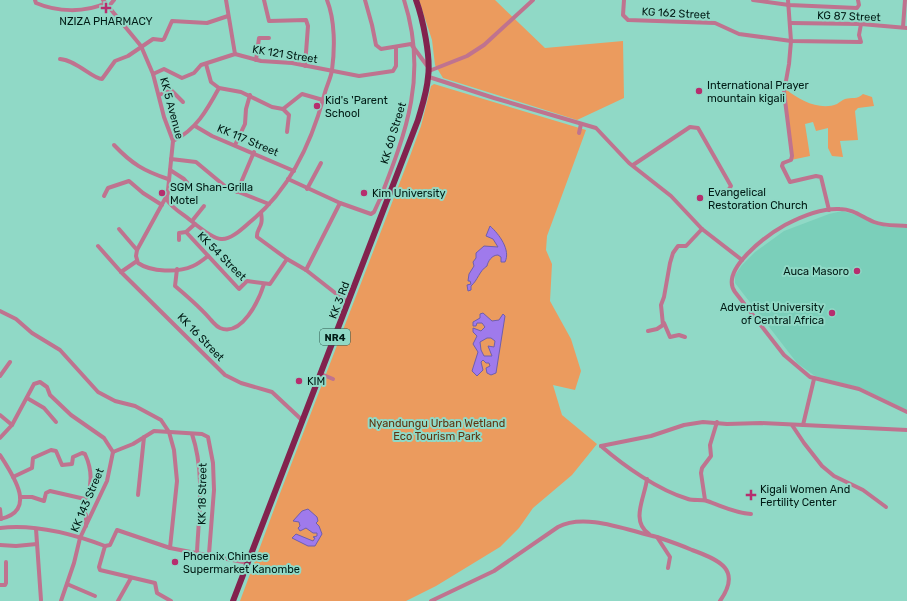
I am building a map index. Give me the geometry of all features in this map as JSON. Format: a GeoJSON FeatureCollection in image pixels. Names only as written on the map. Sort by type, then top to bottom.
{"type":"FeatureCollection","features":[{"type":"Feature","properties":{"kind":"highway","name":"NR4"},"geometry":{"type":"LineString","coordinates":[[416,0],[422,23],[429,71]]}},
{"type":"Feature","properties":{"kind":"highway","name":"KK 3 Rd"},"geometry":{"type":"LineString","coordinates":[[233,601],[418,120],[429,71]]}},
{"type":"Feature","properties":{"kind":"street"},"geometry":{"type":"LineString","coordinates":[[35,0],[36,3],[43,6],[73,11],[83,10],[114,0]]}},
{"type":"Feature","properties":{"kind":"street"},"geometry":{"type":"LineString","coordinates":[[153,74],[164,69],[182,78],[194,73],[201,66],[235,54],[226,0]]}},
{"type":"Feature","properties":{"kind":"street"},"geometry":{"type":"LineString","coordinates":[[264,0],[268,21],[306,20],[308,26],[305,66]]}},
{"type":"Feature","properties":{"kind":"street"},"geometry":{"type":"LineString","coordinates":[[166,197],[172,206],[213,236],[226,239],[261,213],[269,204],[294,171],[311,138],[332,71],[332,19],[327,0]]}},
{"type":"Feature","properties":{"kind":"street"},"geometry":{"type":"LineString","coordinates":[[365,0],[376,45],[381,49],[396,48],[408,44],[414,46],[429,71],[593,127],[601,132],[621,155],[671,196],[702,230],[742,260]]}},
{"type":"Feature","properties":{"kind":"street","name":"KK 60 Street"},"geometry":{"type":"LineString","coordinates":[[380,199],[405,133],[414,82],[414,46],[404,0]]}},
{"type":"Feature","properties":{"kind":"street"},"geometry":{"type":"LineString","coordinates":[[429,71],[467,56],[480,48],[502,30],[533,0]]}},
{"type":"Feature","properties":{"kind":"street","name":"KG 162 Street"},"geometry":{"type":"LineString","coordinates":[[624,0],[623,15],[628,20],[715,23],[739,34],[791,41],[861,42],[859,35],[861,24]]}},
{"type":"Feature","properties":{"kind":"street"},"geometry":{"type":"LineString","coordinates":[[753,0],[856,8],[858,5],[858,0]]}},
{"type":"Feature","properties":{"kind":"street"},"geometry":{"type":"LineString","coordinates":[[902,0],[906,1],[905,28]]}},
{"type":"Feature","properties":{"kind":"street"},"geometry":{"type":"LineString","coordinates":[[789,2],[791,41],[784,92],[792,156],[791,160],[782,163],[782,166],[790,182],[816,176],[821,177],[829,210]]}},
{"type":"Feature","properties":{"kind":"street","name":"KK 5 Avenue"},"geometry":{"type":"LineString","coordinates":[[106,3],[141,46],[153,74],[158,95],[173,141],[166,197],[137,250]]}},
{"type":"Feature","properties":{"kind":"street"},"geometry":{"type":"LineString","coordinates":[[60,59],[69,61],[100,79],[112,63],[128,56],[153,38],[162,40],[170,24],[175,20],[207,23],[228,16]]}},
{"type":"Feature","properties":{"kind":"street","name":"KG 87 Street"},"geometry":{"type":"LineString","coordinates":[[791,23],[861,24],[905,28]]}},
{"type":"Feature","properties":{"kind":"street"},"geometry":{"type":"LineString","coordinates":[[256,60],[259,38],[269,38]]}},
{"type":"Feature","properties":{"kind":"street","name":"KK 121 Street"},"geometry":{"type":"LineString","coordinates":[[235,54],[256,60],[292,63],[359,76],[393,72],[396,66],[396,48]]}},
{"type":"Feature","properties":{"kind":"street"},"geometry":{"type":"LineString","coordinates":[[206,64],[211,82],[219,88],[250,95],[272,107],[283,109],[289,116],[287,132]]}},
{"type":"Feature","properties":{"kind":"street"},"geometry":{"type":"LineString","coordinates":[[173,141],[183,136],[202,119],[219,88]]}},
{"type":"Feature","properties":{"kind":"street"},"geometry":{"type":"LineString","coordinates":[[158,95],[171,90],[183,102]]}},
{"type":"Feature","properties":{"kind":"street"},"geometry":{"type":"LineString","coordinates":[[283,109],[302,94],[323,100]]}},
{"type":"Feature","properties":{"kind":"street"},"geometry":{"type":"LineString","coordinates":[[235,144],[245,124],[246,109],[250,95]]}},
{"type":"Feature","properties":{"kind":"street"},"geometry":{"type":"LineString","coordinates":[[579,133],[581,124]]}},
{"type":"Feature","properties":{"kind":"street","name":"KK 117 Street"},"geometry":{"type":"LineString","coordinates":[[195,126],[294,171]]}},
{"type":"Feature","properties":{"kind":"street"},"geometry":{"type":"LineString","coordinates":[[633,165],[690,127],[698,128],[731,186],[727,192]]}},
{"type":"Feature","properties":{"kind":"street"},"geometry":{"type":"LineString","coordinates":[[114,145],[131,162],[142,169],[168,179]]}},
{"type":"Feature","properties":{"kind":"street"},"geometry":{"type":"LineString","coordinates":[[237,192],[254,152]]}},
{"type":"Feature","properties":{"kind":"street"},"geometry":{"type":"LineString","coordinates":[[171,159],[196,162],[226,187],[269,204]]}},
{"type":"Feature","properties":{"kind":"street"},"geometry":{"type":"LineString","coordinates":[[307,189],[321,163]]}},
{"type":"Feature","properties":{"kind":"street"},"geometry":{"type":"LineString","coordinates":[[170,170],[184,179],[191,187]]}},
{"type":"Feature","properties":{"kind":"street"},"geometry":{"type":"LineString","coordinates":[[288,179],[340,203],[371,214],[374,212],[380,199],[391,191]]}},
{"type":"Feature","properties":{"kind":"street"},"geometry":{"type":"LineString","coordinates":[[104,196],[108,188],[129,181],[162,206]]}},
{"type":"Feature","properties":{"kind":"street"},"geometry":{"type":"LineString","coordinates":[[306,270],[340,203]]}},
{"type":"Feature","properties":{"kind":"street"},"geometry":{"type":"LineString","coordinates":[[178,240],[179,233],[186,232],[204,206]]}},
{"type":"Feature","properties":{"kind":"street"},"geometry":{"type":"LineString","coordinates":[[907,226],[878,223],[848,210],[829,210],[786,224],[761,241],[742,260],[732,275],[732,288],[784,355],[803,372],[814,379],[859,389],[907,412]]}},
{"type":"Feature","properties":{"kind":"street"},"geometry":{"type":"LineString","coordinates":[[261,213],[262,225],[257,237],[287,259],[306,270],[348,303]]}},
{"type":"Feature","properties":{"kind":"street"},"geometry":{"type":"LineString","coordinates":[[119,229],[137,250],[137,261],[142,266],[152,269],[177,269],[193,266],[208,256]]}},
{"type":"Feature","properties":{"kind":"street"},"geometry":{"type":"LineString","coordinates":[[685,336],[679,335],[670,339],[664,322],[661,305],[673,253],[678,246],[686,246],[702,230]]}},
{"type":"Feature","properties":{"kind":"street","name":"KK 54 Street"},"geometry":{"type":"LineString","coordinates":[[186,232],[239,289],[247,281],[264,284]]}},
{"type":"Feature","properties":{"kind":"street","name":"KK 16 Street"},"geometry":{"type":"LineString","coordinates":[[98,246],[121,272],[225,375],[241,383],[272,392],[303,421]]}},
{"type":"Feature","properties":{"kind":"street"},"geometry":{"type":"LineString","coordinates":[[177,269],[176,287],[196,303],[216,325],[223,329],[232,328],[249,316],[257,304],[264,284],[272,282],[287,259]]}},
{"type":"Feature","properties":{"kind":"street"},"geometry":{"type":"LineString","coordinates":[[121,272],[137,261]]}},
{"type":"Feature","properties":{"kind":"street"},"geometry":{"type":"LineString","coordinates":[[0,311],[16,319],[32,333],[60,350],[98,392],[115,401],[131,404],[151,413],[161,420],[169,432],[174,450],[178,480],[170,548]]}},
{"type":"Feature","properties":{"kind":"street"},"geometry":{"type":"LineString","coordinates":[[661,327],[664,322]]}},
{"type":"Feature","properties":{"kind":"street"},"geometry":{"type":"LineString","coordinates":[[648,330],[661,327],[667,330]]}},
{"type":"Feature","properties":{"kind":"street"},"geometry":{"type":"LineString","coordinates":[[0,376],[10,362]]}},
{"type":"Feature","properties":{"kind":"street"},"geometry":{"type":"LineString","coordinates":[[321,374],[333,379]]}},
{"type":"Feature","properties":{"kind":"street"},"geometry":{"type":"LineString","coordinates":[[803,425],[814,379]]}},
{"type":"Feature","properties":{"kind":"street"},"geometry":{"type":"LineString","coordinates":[[0,438],[12,425],[34,384],[42,383],[47,387],[50,395],[71,415],[104,438],[113,452]]}},
{"type":"Feature","properties":{"kind":"street"},"geometry":{"type":"LineString","coordinates":[[27,398],[44,408],[56,422]]}},
{"type":"Feature","properties":{"kind":"street"},"geometry":{"type":"LineString","coordinates":[[0,415],[12,425]]}},
{"type":"Feature","properties":{"kind":"street"},"geometry":{"type":"LineString","coordinates":[[751,514],[731,511],[706,500],[688,499],[646,479],[628,468],[601,446],[651,436],[693,422],[717,422],[727,424],[761,423],[907,430]]}},
{"type":"Feature","properties":{"kind":"street"},"geometry":{"type":"LineString","coordinates":[[706,500],[701,473],[702,468],[711,456],[710,445],[717,422]]}},
{"type":"Feature","properties":{"kind":"street"},"geometry":{"type":"LineString","coordinates":[[792,425],[804,444],[822,466],[834,476],[862,490],[886,506]]}},
{"type":"Feature","properties":{"kind":"street","name":"KK 18 Street"},"geometry":{"type":"LineString","coordinates":[[113,452],[144,438],[154,431],[202,434],[208,437],[213,463],[214,490],[209,554]]}},
{"type":"Feature","properties":{"kind":"street"},"geometry":{"type":"LineString","coordinates":[[192,434],[198,452],[201,490],[197,552]]}},
{"type":"Feature","properties":{"kind":"street"},"geometry":{"type":"LineString","coordinates":[[138,495],[144,438]]}},
{"type":"Feature","properties":{"kind":"street"},"geometry":{"type":"LineString","coordinates":[[13,477],[30,470],[33,466],[33,458],[51,450],[56,451],[62,465],[65,466],[72,464],[72,458],[83,453],[91,469],[90,483],[82,508],[86,515],[86,526]]}},
{"type":"Feature","properties":{"kind":"street","name":"KK 143 Street"},"geometry":{"type":"LineString","coordinates":[[61,601],[68,584],[80,538],[97,499],[107,481],[113,452]]}},
{"type":"Feature","properties":{"kind":"street"},"geometry":{"type":"LineString","coordinates":[[0,455],[13,477],[20,498],[17,511],[9,517],[0,519],[0,509]]}},
{"type":"Feature","properties":{"kind":"street"},"geometry":{"type":"LineString","coordinates":[[646,479],[639,514],[639,523],[645,531],[657,537],[722,562],[729,575],[729,584],[720,601]]}},
{"type":"Feature","properties":{"kind":"street"},"geometry":{"type":"LineString","coordinates":[[20,498],[32,497],[44,501],[46,493],[50,491],[85,499]]}},
{"type":"Feature","properties":{"kind":"street"},"geometry":{"type":"LineString","coordinates":[[431,601],[494,571],[563,524],[590,522],[657,537],[670,557],[668,568]]}},
{"type":"Feature","properties":{"kind":"street"},"geometry":{"type":"LineString","coordinates":[[0,528],[18,526],[36,529],[80,538],[105,546],[110,545],[117,530],[170,548],[209,554],[248,563]]}},
{"type":"Feature","properties":{"kind":"street"},"geometry":{"type":"LineString","coordinates":[[36,529],[41,600]]}},
{"type":"Feature","properties":{"kind":"street"},"geometry":{"type":"LineString","coordinates":[[0,544],[16,546],[37,544]]}},
{"type":"Feature","properties":{"kind":"street"},"geometry":{"type":"LineString","coordinates":[[105,546],[99,567],[100,570],[155,583],[157,592],[171,601]]}},
{"type":"Feature","properties":{"kind":"street"},"geometry":{"type":"LineString","coordinates":[[0,585],[5,585],[6,583],[6,562]]}},
{"type":"Feature","properties":{"kind":"street"},"geometry":{"type":"LineString","coordinates":[[118,601],[130,578]]}},
{"type":"Feature","properties":{"kind":"street"},"geometry":{"type":"LineString","coordinates":[[68,584],[95,596]]}},
{"type":"Feature","properties":{"kind":"shaded area","name":"Adventist University of Central Africa"},"geometry":{"type":"Polygon","coordinates":[[[842,211],[860,216],[886,227],[907,228],[907,410],[861,388],[815,376],[797,363],[735,283],[735,275],[742,265],[755,252],[784,231],[829,214],[842,211]]]}},
{"type":"Feature","properties":{"kind":"shaded area"},"geometry":{"type":"Polygon","coordinates":[[[490,226],[503,242],[506,252],[505,262],[501,262],[501,257],[498,255],[492,257],[487,266],[482,270],[471,286],[471,290],[468,291],[467,285],[471,284],[470,281],[468,281],[469,274],[474,266],[473,262],[476,258],[476,253],[484,246],[498,247],[493,239],[486,236],[490,226]]]}},
{"type":"Feature","properties":{"kind":"shaded area"},"geometry":{"type":"Polygon","coordinates":[[[483,313],[492,321],[499,320],[503,314],[505,316],[496,373],[491,375],[487,373],[486,368],[490,366],[489,363],[486,363],[483,360],[481,362],[483,370],[477,376],[472,371],[478,352],[473,344],[477,336],[473,332],[473,328],[481,331],[485,327],[482,323],[477,323],[476,326],[473,326],[473,322],[480,318],[480,314],[483,313]],[[487,338],[480,342],[481,350],[484,356],[492,356],[488,346],[494,347],[495,341],[491,338],[487,338]]]}},
{"type":"Feature","properties":{"kind":"shaded area"},"geometry":{"type":"Polygon","coordinates":[[[308,509],[317,517],[318,521],[316,523],[322,534],[315,546],[308,546],[292,538],[296,534],[313,541],[315,538],[313,537],[317,536],[317,533],[313,533],[306,528],[300,531],[298,528],[300,526],[299,522],[293,521],[302,511],[308,509]]]}},
{"type":"Feature","properties":{"kind":"green space"},"geometry":{"type":"Polygon","coordinates":[[[419,0],[495,0],[545,48],[623,41],[624,98],[577,120],[443,78],[435,65],[432,40],[419,0]]]}},
{"type":"Feature","properties":{"kind":"green space","name":"Nyandungu Urban Wetland Eco Tourism Park"},"geometry":{"type":"Polygon","coordinates":[[[434,84],[586,130],[547,236],[546,250],[552,264],[550,301],[571,339],[581,371],[575,390],[553,385],[562,415],[597,444],[572,475],[533,508],[519,528],[500,547],[436,586],[406,601],[240,601],[410,156],[421,126],[431,86],[434,84]]]}},
{"type":"Feature","properties":{"kind":"green space"},"geometry":{"type":"Polygon","coordinates":[[[787,90],[804,101],[824,106],[837,104],[845,99],[857,98],[863,94],[872,97],[874,106],[858,108],[855,111],[858,140],[840,141],[843,157],[832,156],[828,148],[828,128],[816,131],[813,122],[805,124],[810,156],[791,160],[784,92],[787,90]]]}},
{"type":"Feature","properties":{"kind":"place","name":"NZIZA PHARMACY"},"geometry":{"type":"Point","coordinates":[106,8]}},
{"type":"Feature","properties":{"kind":"place","name":"International Prayer mountain kigali"},"geometry":{"type":"Point","coordinates":[699,91]}},
{"type":"Feature","properties":{"kind":"place","name":"Kid's 'Parent School"},"geometry":{"type":"Point","coordinates":[317,106]}},
{"type":"Feature","properties":{"kind":"place","name":"SGM Shan-Grilla Motel"},"geometry":{"type":"Point","coordinates":[162,193]}},
{"type":"Feature","properties":{"kind":"place","name":"Kim University"},"geometry":{"type":"Point","coordinates":[364,193]}},
{"type":"Feature","properties":{"kind":"place","name":"Evangelical Restoration Church"},"geometry":{"type":"Point","coordinates":[700,198]}},
{"type":"Feature","properties":{"kind":"place","name":"Auca Masoro"},"geometry":{"type":"Point","coordinates":[857,271]}},
{"type":"Feature","properties":{"kind":"place","name":"Adventist University of Central Africa"},"geometry":{"type":"Point","coordinates":[832,313]}},
{"type":"Feature","properties":{"kind":"place","name":"KIM"},"geometry":{"type":"Point","coordinates":[299,381]}},
{"type":"Feature","properties":{"kind":"place","name":"Kigali Women And Fertility Center"},"geometry":{"type":"Point","coordinates":[751,495]}},
{"type":"Feature","properties":{"kind":"place","name":"Phoenix Chinese Supermarket Kanombe"},"geometry":{"type":"Point","coordinates":[175,562]}}]}
